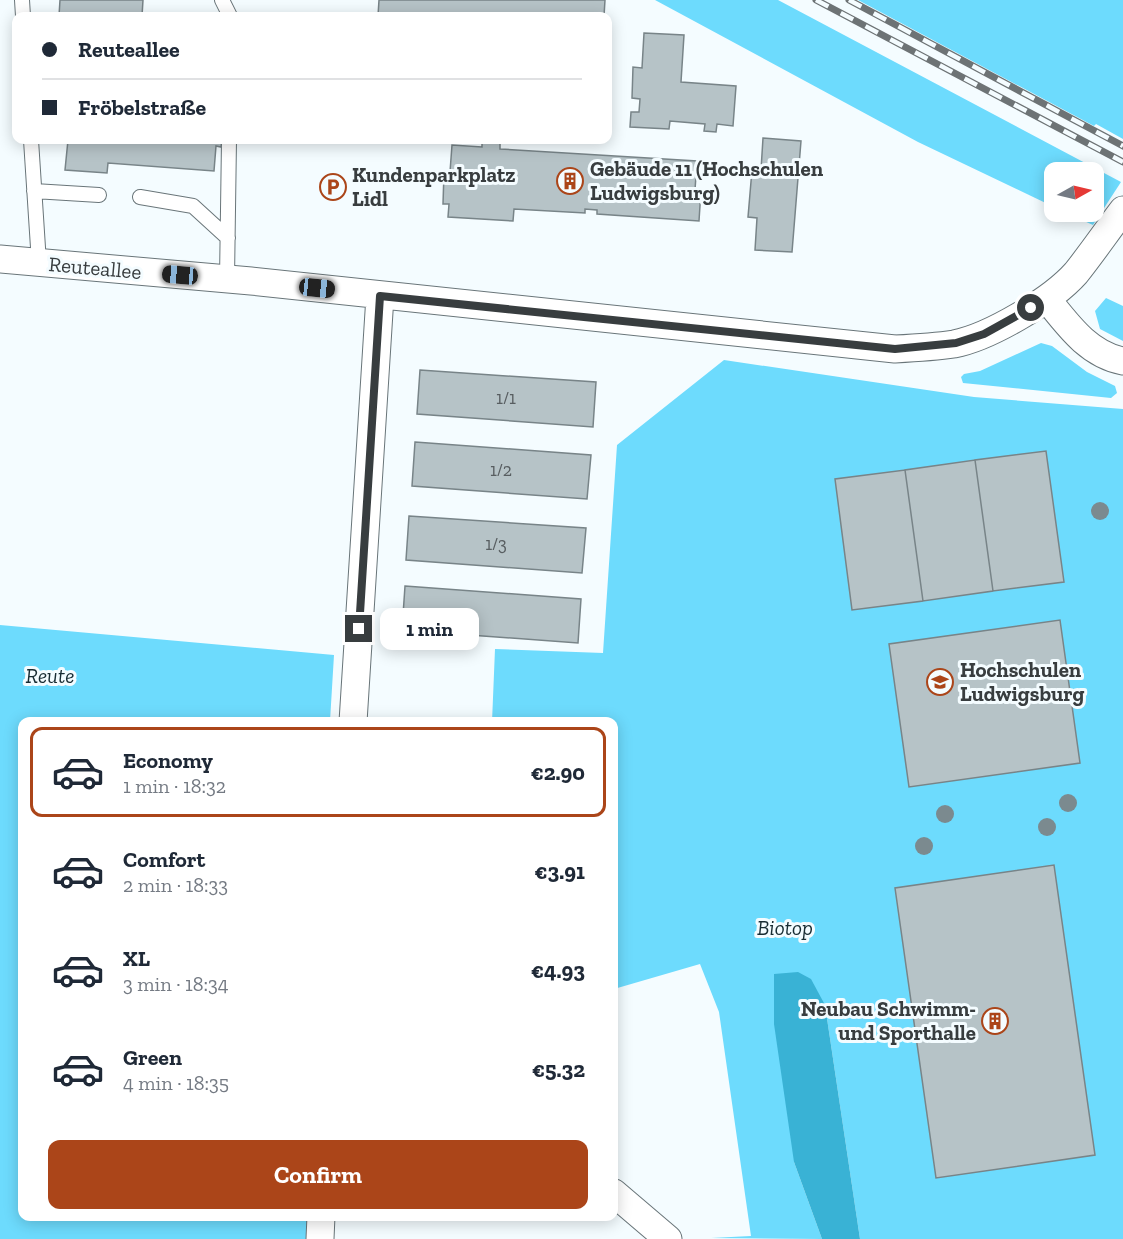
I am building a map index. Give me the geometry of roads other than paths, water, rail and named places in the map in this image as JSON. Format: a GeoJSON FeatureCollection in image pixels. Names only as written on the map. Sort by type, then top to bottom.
{"type":"FeatureCollection","features":[{"type":"Feature","properties":{"kind":"street","name":"Reuteallee"},"geometry":{"type":"LineString","coordinates":[[0,260],[228,279],[895,349],[956,343],[984,334],[1047,299],[1074,274],[1123,210]]}},
{"type":"Feature","properties":{"kind":"street"},"geometry":{"type":"LineString","coordinates":[[353,717],[380,296]]}},
{"type":"Feature","properties":{"kind":"street"},"geometry":{"type":"LineString","coordinates":[[1047,299],[1076,334],[1091,348],[1123,361]]}},
{"type":"Feature","properties":{"kind":"street"},"geometry":{"type":"LineString","coordinates":[[618,1196],[669,1239]]}},
{"type":"Feature","properties":{"kind":"street"},"geometry":{"type":"LineString","coordinates":[[320,1239],[321,1221]]}},
{"type":"Feature","properties":{"kind":"lane"},"geometry":{"type":"LineString","coordinates":[[31,144],[39,263]]}},
{"type":"Feature","properties":{"kind":"lane"},"geometry":{"type":"LineString","coordinates":[[228,279],[229,144]]}},
{"type":"Feature","properties":{"kind":"lane"},"geometry":{"type":"LineString","coordinates":[[34,191],[99,195]]}},
{"type":"Feature","properties":{"kind":"lane"},"geometry":{"type":"LineString","coordinates":[[140,197],[193,206],[228,238]]}},
{"type":"Feature","properties":{"kind":"railway"},"geometry":{"type":"LineString","coordinates":[[816,0],[1123,162]]}},
{"type":"Feature","properties":{"kind":"railway"},"geometry":{"type":"LineString","coordinates":[[849,0],[1123,146]]}},
{"type":"Feature","properties":{"kind":"place","name":"Gebäude 11 (Hochschulen Ludwigsburg)"},"geometry":{"type":"Point","coordinates":[570,181]}},
{"type":"Feature","properties":{"kind":"place","name":"Kundenparkplatz Lidl"},"geometry":{"type":"Point","coordinates":[333,187]}},
{"type":"Feature","properties":{"kind":"place","name":"Hochschulen Ludwigsburg"},"geometry":{"type":"Point","coordinates":[940,682]}},
{"type":"Feature","properties":{"kind":"place","name":"Neubau Schwimm- und Sporthalle"},"geometry":{"type":"Point","coordinates":[995,1021]}},
{"type":"Feature","properties":{"kind":"park label","name":"Reute"},"geometry":{"type":"Point","coordinates":[50,676]}},
{"type":"Feature","properties":{"kind":"park label","name":"Biotop"},"geometry":{"type":"Point","coordinates":[785,928]}}]}
